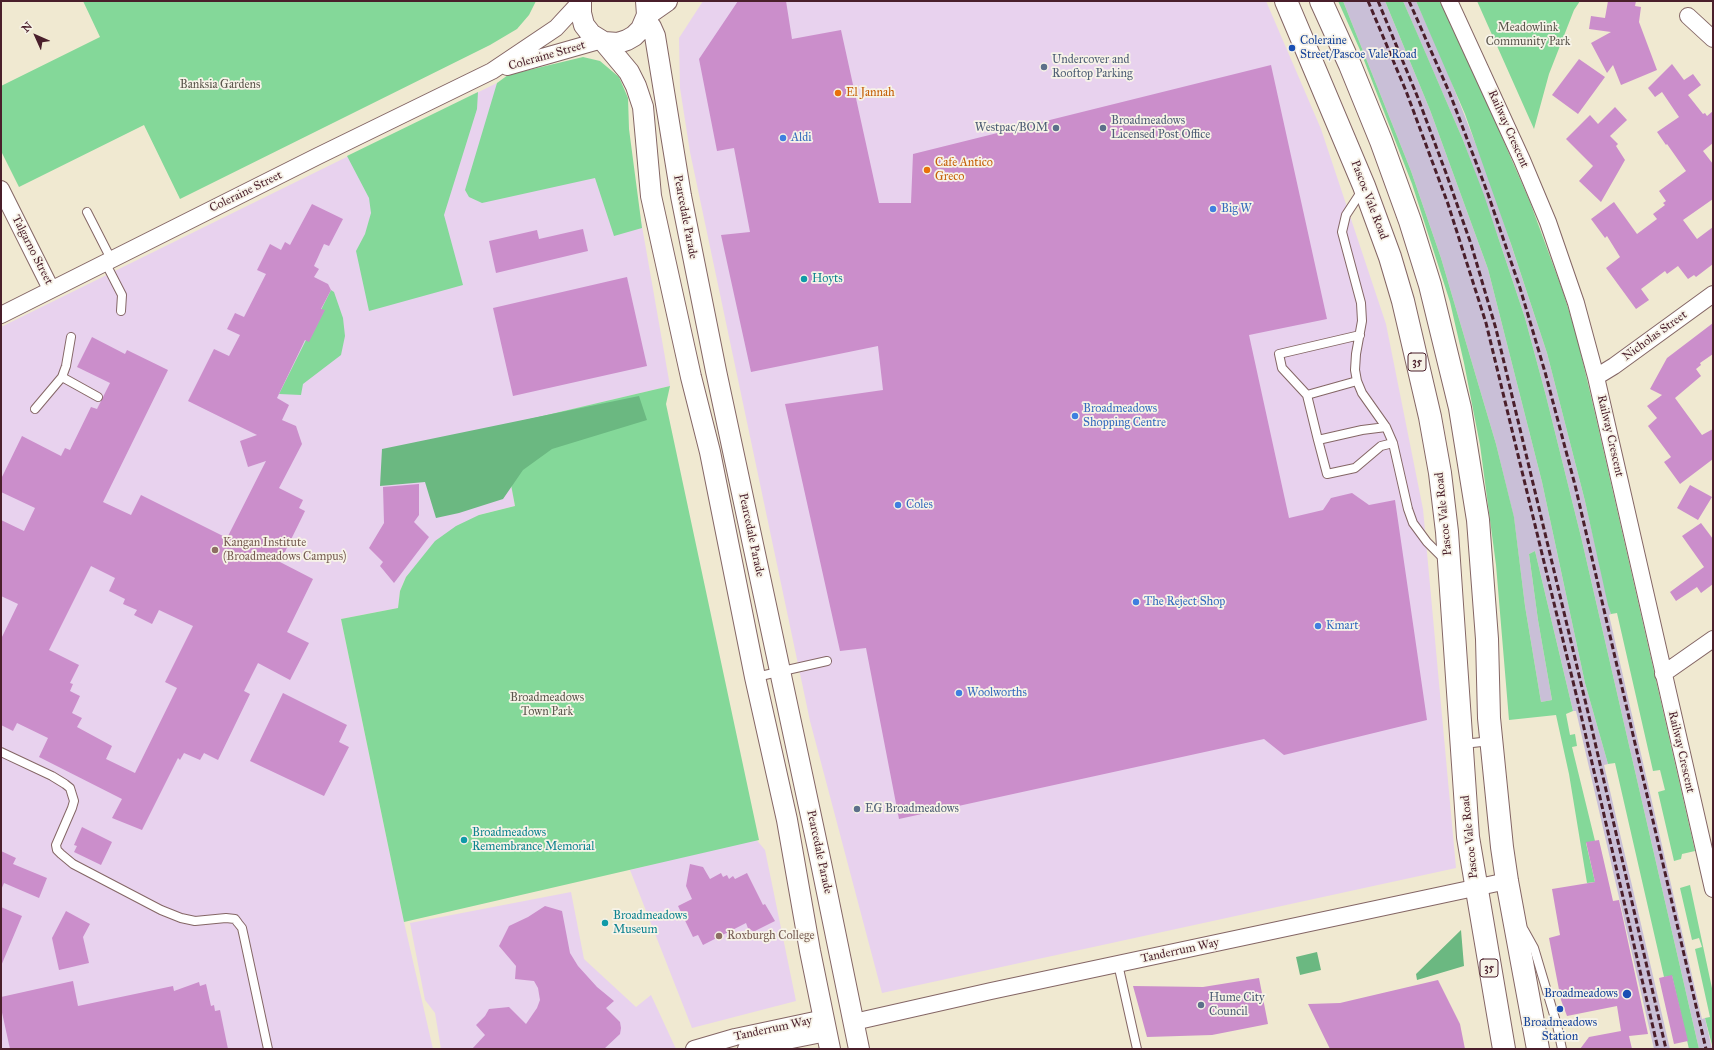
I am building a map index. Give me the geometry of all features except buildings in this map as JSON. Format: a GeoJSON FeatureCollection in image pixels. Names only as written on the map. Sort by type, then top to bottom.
{"type":"FeatureCollection","features":[{"type":"Feature","properties":{"kind":"main road","name":"Pascoe Vale Road"},"geometry":{"type":"LineString","coordinates":[[1286,1],[1364,186],[1390,257],[1403,301],[1430,417],[1440,473],[1449,563],[1468,838],[1475,887],[1504,1049]]}},
{"type":"Feature","properties":{"kind":"main road"},"geometry":{"type":"LineString","coordinates":[[1321,1],[1350,66],[1381,142],[1410,221],[1430,285],[1460,408],[1478,520],[1487,639],[1489,718],[1507,881],[1538,1049]]}},
{"type":"Feature","properties":{"kind":"street","name":"Pearcedale Parade"},"geometry":{"type":"LineString","coordinates":[[581,1],[581,13],[584,25],[591,34],[603,41],[629,72],[636,86],[642,107],[651,196],[689,370],[710,452],[755,677],[787,820],[810,951],[827,1033]]}},
{"type":"Feature","properties":{"kind":"street","name":"Coleraine Street"},"geometry":{"type":"LineString","coordinates":[[1,315],[492,71],[556,28],[581,1]]}},
{"type":"Feature","properties":{"kind":"street"},"geometry":{"type":"LineString","coordinates":[[603,41],[618,42],[627,40],[634,36],[646,12],[667,1]]}},
{"type":"Feature","properties":{"kind":"street","name":"Railway Crescent"},"geometry":{"type":"LineString","coordinates":[[1449,1],[1498,106],[1548,222],[1576,303],[1596,377],[1713,889]]}},
{"type":"Feature","properties":{"kind":"street","name":"Pearcedale Parade"},"geometry":{"type":"LineString","coordinates":[[646,12],[655,36],[682,203],[721,396],[859,1049]]}},
{"type":"Feature","properties":{"kind":"street"},"geometry":{"type":"LineString","coordinates":[[1688,16],[1713,38]]}},
{"type":"Feature","properties":{"kind":"street","name":"Coleraine Street"},"geometry":{"type":"LineString","coordinates":[[492,71],[603,41]]}},
{"type":"Feature","properties":{"kind":"street","name":"Talgarno Street"},"geometry":{"type":"LineString","coordinates":[[1,189],[51,289]]}},
{"type":"Feature","properties":{"kind":"street","name":"Nicholas Street"},"geometry":{"type":"LineString","coordinates":[[1596,377],[1614,366],[1713,294]]}},
{"type":"Feature","properties":{"kind":"street"},"geometry":{"type":"LineString","coordinates":[[1663,674],[1713,639]]}},
{"type":"Feature","properties":{"kind":"street","name":"Tanderrum Way"},"geometry":{"type":"LineString","coordinates":[[746,1049],[827,1033],[854,1022],[1507,881]]}},
{"type":"Feature","properties":{"kind":"street","name":"Tanderrum Way"},"geometry":{"type":"LineString","coordinates":[[694,1049],[735,1037],[827,1033]]}},
{"type":"Feature","properties":{"kind":"lane"},"geometry":{"type":"LineString","coordinates":[[1364,186],[1346,215],[1342,232],[1361,303],[1362,321],[1356,354],[1355,370],[1357,381],[1362,393],[1386,427],[1393,443],[1408,509],[1413,523],[1427,542],[1449,563]]}},
{"type":"Feature","properties":{"kind":"lane"},"geometry":{"type":"LineString","coordinates":[[87,212],[122,295],[121,311]]}},
{"type":"Feature","properties":{"kind":"lane"},"geometry":{"type":"LineString","coordinates":[[1360,335],[1279,354],[1282,368],[1307,395],[1327,474],[1355,468],[1381,446],[1393,443]]}},
{"type":"Feature","properties":{"kind":"lane"},"geometry":{"type":"LineString","coordinates":[[35,409],[62,377],[66,366],[71,337]]}},
{"type":"Feature","properties":{"kind":"lane"},"geometry":{"type":"LineString","coordinates":[[62,377],[98,397]]}},
{"type":"Feature","properties":{"kind":"lane"},"geometry":{"type":"LineString","coordinates":[[1307,395],[1357,381]]}},
{"type":"Feature","properties":{"kind":"lane"},"geometry":{"type":"LineString","coordinates":[[1318,440],[1362,430],[1386,427]]}},
{"type":"Feature","properties":{"kind":"lane"},"geometry":{"type":"LineString","coordinates":[[755,677],[780,673],[827,661]]}},
{"type":"Feature","properties":{"kind":"lane"},"geometry":{"type":"LineString","coordinates":[[1461,744],[1492,741]]}},
{"type":"Feature","properties":{"kind":"lane"},"geometry":{"type":"LineString","coordinates":[[1,752],[52,776],[70,788],[74,801],[56,845],[57,850],[73,864],[161,910],[181,918],[195,921],[226,918],[235,919],[242,928],[268,1049]]}},
{"type":"Feature","properties":{"kind":"lane"},"geometry":{"type":"LineString","coordinates":[[1512,910],[1534,948],[1558,1025],[1562,1049]]}},
{"type":"Feature","properties":{"kind":"lane"},"geometry":{"type":"LineString","coordinates":[[1118,964],[1137,1049]]}},
{"type":"Feature","properties":{"kind":"shaded area","name":"Broadmeadows Shopping Centre"},"geometry":{"type":"Polygon","coordinates":[[[703,1],[1266,1],[1321,129],[1386,324],[1423,509],[1456,868],[882,993],[810,721],[690,152],[680,88],[679,38],[703,1]]]}},
{"type":"Feature","properties":{"kind":"shaded area"},"geometry":{"type":"Polygon","coordinates":[[[1343,1],[1385,1],[1430,110],[1488,269],[1542,482],[1585,683],[1608,764],[1604,765],[1670,1049],[1654,1049],[1576,711],[1573,711],[1535,551],[1529,554],[1538,620],[1552,700],[1541,702],[1525,606],[1514,518],[1496,444],[1441,258],[1411,171],[1343,1]]]}},
{"type":"Feature","properties":{"kind":"shaded area"},"geometry":{"type":"Polygon","coordinates":[[[1403,1],[1416,1],[1444,63],[1489,178],[1547,353],[1585,501],[1611,614],[1609,615],[1702,1019],[1705,1018],[1712,1049],[1699,1049],[1582,541],[1525,318],[1463,140],[1403,1]]]}},
{"type":"Feature","properties":{"kind":"shaded area","name":"Kangan Institute (Broadmeadows Campus)"},"geometry":{"type":"Polygon","coordinates":[[[546,70],[626,135],[670,386],[501,426],[515,506],[479,515],[421,560],[406,577],[400,591],[398,608],[341,619],[404,922],[433,1049],[1,1049],[1,327],[497,83],[546,70]]]}},
{"type":"Feature","properties":{"kind":"shaded area","name":"Roxburgh College"},"geometry":{"type":"Polygon","coordinates":[[[755,838],[765,850],[796,1001],[692,1028],[630,870],[755,838]]]}},
{"type":"Feature","properties":{"kind":"shaded area"},"geometry":{"type":"Polygon","coordinates":[[[571,892],[584,959],[636,1007],[651,995],[676,1049],[441,1049],[435,1013],[425,1000],[410,923],[571,892]]]}},
{"type":"Feature","properties":{"kind":"green space","name":"Banksia Gardens"},"geometry":{"type":"Polygon","coordinates":[[[83,1],[536,1],[529,15],[517,29],[490,45],[180,199],[144,125],[19,187],[1,151],[1,86],[100,37],[83,1]]]}},
{"type":"Feature","properties":{"kind":"green space"},"geometry":{"type":"Polygon","coordinates":[[[1338,1],[1343,1],[1411,171],[1441,258],[1496,444],[1514,517],[1525,606],[1541,702],[1552,700],[1538,620],[1529,554],[1535,551],[1573,711],[1566,714],[1570,735],[1575,734],[1577,746],[1572,747],[1595,841],[1586,843],[1595,882],[1587,883],[1569,774],[1556,715],[1509,720],[1496,565],[1480,445],[1450,302],[1412,184],[1360,50],[1338,1]]]}},
{"type":"Feature","properties":{"kind":"green space"},"geometry":{"type":"Polygon","coordinates":[[[1385,1],[1403,1],[1463,140],[1484,195],[1525,318],[1582,541],[1699,1049],[1689,1049],[1672,976],[1664,977],[1615,763],[1608,764],[1585,683],[1542,482],[1488,269],[1430,110],[1385,1]]]}},
{"type":"Feature","properties":{"kind":"green space"},"geometry":{"type":"Polygon","coordinates":[[[1416,1],[1440,1],[1530,202],[1562,289],[1576,333],[1695,851],[1682,854],[1681,859],[1674,861],[1658,792],[1665,790],[1660,770],[1653,771],[1617,613],[1611,614],[1608,605],[1585,501],[1547,353],[1511,244],[1465,114],[1416,1]]]}},
{"type":"Feature","properties":{"kind":"green space","name":"Meadowlink Community Park"},"geometry":{"type":"Polygon","coordinates":[[[1477,1],[1580,1],[1574,10],[1549,74],[1534,129],[1477,1]]]}},
{"type":"Feature","properties":{"kind":"green space"},"geometry":{"type":"Polygon","coordinates":[[[583,57],[600,61],[619,77],[628,98],[629,129],[642,228],[614,236],[595,178],[482,203],[469,197],[465,190],[497,83],[508,75],[583,57]]]}},
{"type":"Feature","properties":{"kind":"green space"},"geometry":{"type":"Polygon","coordinates":[[[478,92],[477,109],[444,215],[463,285],[369,311],[356,251],[365,234],[371,213],[369,198],[347,156],[478,92]]]}},
{"type":"Feature","properties":{"kind":"green space"},"geometry":{"type":"Polygon","coordinates":[[[331,290],[334,292],[343,318],[345,336],[341,355],[303,384],[301,395],[279,394],[331,290]]]}},
{"type":"Feature","properties":{"kind":"green space","name":"Broadmeadows Town Park"},"geometry":{"type":"Polygon","coordinates":[[[670,386],[666,404],[759,840],[404,922],[341,619],[398,608],[400,591],[406,577],[435,541],[456,526],[479,515],[515,506],[500,426],[670,386]]]}},
{"type":"Feature","properties":{"kind":"green space"},"geometry":{"type":"Polygon","coordinates":[[[639,396],[647,420],[552,449],[523,470],[503,499],[459,513],[436,518],[425,482],[380,486],[382,449],[639,396]]]}},
{"type":"Feature","properties":{"kind":"green space"},"geometry":{"type":"Polygon","coordinates":[[[1690,885],[1713,993],[1713,1049],[1705,1018],[1710,1017],[1695,949],[1702,947],[1699,938],[1692,940],[1680,888],[1690,885]]]}},
{"type":"Feature","properties":{"kind":"green space"},"geometry":{"type":"Polygon","coordinates":[[[1461,930],[1464,966],[1417,980],[1416,974],[1461,930]]]}},
{"type":"Feature","properties":{"kind":"green space"},"geometry":{"type":"Polygon","coordinates":[[[1317,952],[1321,970],[1300,975],[1296,957],[1317,952]]]}},
{"type":"Feature","properties":{"kind":"railway"},"geometry":{"type":"LineString","coordinates":[[1368,1],[1406,91],[1448,204],[1486,323],[1578,702],[1658,1049]]}},
{"type":"Feature","properties":{"kind":"railway"},"geometry":{"type":"LineString","coordinates":[[1378,1],[1418,98],[1446,173],[1471,244],[1496,329],[1591,725],[1666,1049]]}},
{"type":"Feature","properties":{"kind":"railway"},"geometry":{"type":"LineString","coordinates":[[1409,1],[1450,94],[1488,194],[1520,288],[1545,372],[1575,485],[1706,1049]]}},
{"type":"Feature","properties":{"kind":"place","name":"Coleraine Street/Pascoe Vale Road"},"geometry":{"type":"Point","coordinates":[1292,48]}},
{"type":"Feature","properties":{"kind":"place","name":"Undercover and Rooftop Parking"},"geometry":{"type":"Point","coordinates":[1044,67]}},
{"type":"Feature","properties":{"kind":"place","name":"El Jannah"},"geometry":{"type":"Point","coordinates":[838,93]}},
{"type":"Feature","properties":{"kind":"place","name":"Westpac/BOM"},"geometry":{"type":"Point","coordinates":[1056,128]}},
{"type":"Feature","properties":{"kind":"place","name":"Broadmeadows Licensed Post Office"},"geometry":{"type":"Point","coordinates":[1103,128]}},
{"type":"Feature","properties":{"kind":"place","name":"Aldi"},"geometry":{"type":"Point","coordinates":[783,138]}},
{"type":"Feature","properties":{"kind":"place","name":"Cafe Antico Greco"},"geometry":{"type":"Point","coordinates":[927,170]}},
{"type":"Feature","properties":{"kind":"place","name":"Big W"},"geometry":{"type":"Point","coordinates":[1213,209]}},
{"type":"Feature","properties":{"kind":"place","name":"Hoyts"},"geometry":{"type":"Point","coordinates":[804,279]}},
{"type":"Feature","properties":{"kind":"place","name":"Broadmeadows Shopping Centre"},"geometry":{"type":"Point","coordinates":[1075,416]}},
{"type":"Feature","properties":{"kind":"place","name":"Coles"},"geometry":{"type":"Point","coordinates":[898,505]}},
{"type":"Feature","properties":{"kind":"place","name":"Kangan Institute (Broadmeadows Campus)"},"geometry":{"type":"Point","coordinates":[215,550]}},
{"type":"Feature","properties":{"kind":"place","name":"The Reject Shop"},"geometry":{"type":"Point","coordinates":[1136,602]}},
{"type":"Feature","properties":{"kind":"place","name":"Kmart"},"geometry":{"type":"Point","coordinates":[1318,626]}},
{"type":"Feature","properties":{"kind":"place","name":"Woolworths"},"geometry":{"type":"Point","coordinates":[959,693]}},
{"type":"Feature","properties":{"kind":"place","name":"EG Broadmeadows"},"geometry":{"type":"Point","coordinates":[857,809]}},
{"type":"Feature","properties":{"kind":"place","name":"Broadmeadows Remembrance Memorial"},"geometry":{"type":"Point","coordinates":[464,840]}},
{"type":"Feature","properties":{"kind":"place","name":"Broadmeadows Museum"},"geometry":{"type":"Point","coordinates":[605,923]}},
{"type":"Feature","properties":{"kind":"place","name":"Roxburgh College"},"geometry":{"type":"Point","coordinates":[719,936]}},
{"type":"Feature","properties":{"kind":"place","name":"Broadmeadows"},"geometry":{"type":"Point","coordinates":[1627,994]}},
{"type":"Feature","properties":{"kind":"place","name":"Hume City Council"},"geometry":{"type":"Point","coordinates":[1201,1005]}},
{"type":"Feature","properties":{"kind":"place","name":"Broadmeadows Station"},"geometry":{"type":"Point","coordinates":[1560,1009]}}]}
